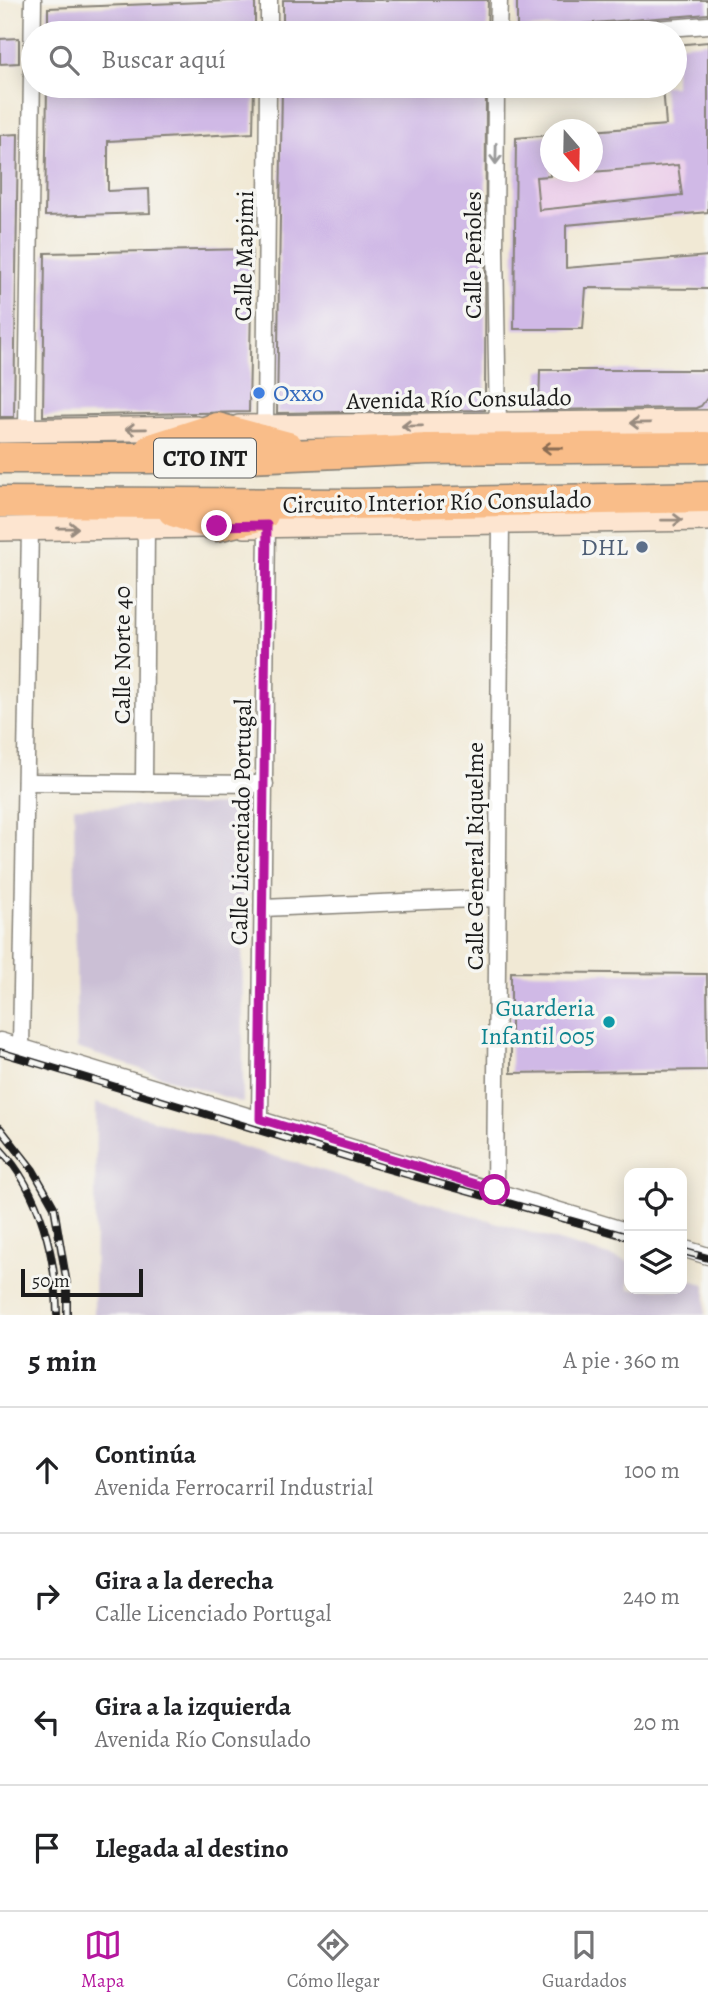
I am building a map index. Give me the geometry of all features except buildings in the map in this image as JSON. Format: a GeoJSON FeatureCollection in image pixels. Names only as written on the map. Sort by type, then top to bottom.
{"type":"FeatureCollection","features":[{"type":"Feature","properties":{"kind":"highway"},"geometry":{"type":"LineString","coordinates":[[122,458],[216,428],[312,453]]}},
{"type":"Feature","properties":{"kind":"highway","name":"Circuito Interior Río Consulado"},"geometry":{"type":"LineString","coordinates":[[0,458],[226,458],[707,434]]}},
{"type":"Feature","properties":{"kind":"highway","name":"Circuito Interior Río Consulado"},"geometry":{"type":"LineString","coordinates":[[0,502],[148,515],[309,504],[707,508]]}},
{"type":"Feature","properties":{"kind":"highway"},"geometry":{"type":"LineString","coordinates":[[148,515],[217,526],[309,504]]}},
{"type":"Feature","properties":{"kind":"main road","name":"Avenida Río Consulado"},"geometry":{"type":"LineString","coordinates":[[0,430],[498,425],[707,434]]}},
{"type":"Feature","properties":{"kind":"main road","name":"CTO INT"},"geometry":{"type":"LineString","coordinates":[[217,526],[500,522],[707,508]]}},
{"type":"Feature","properties":{"kind":"main road","name":"CTO INT"},"geometry":{"type":"LineString","coordinates":[[0,529],[148,515]]}},
{"type":"Feature","properties":{"kind":"street"},"geometry":{"type":"LineString","coordinates":[[33,0],[33,21]]}},
{"type":"Feature","properties":{"kind":"street"},"geometry":{"type":"LineString","coordinates":[[269,0],[269,21]]}},
{"type":"Feature","properties":{"kind":"street"},"geometry":{"type":"LineString","coordinates":[[498,21],[499,0]]}},
{"type":"Feature","properties":{"kind":"street"},"geometry":{"type":"LineString","coordinates":[[687,26],[708,24]]}},
{"type":"Feature","properties":{"kind":"street"},"geometry":{"type":"LineString","coordinates":[[27,430],[32,98]]}},
{"type":"Feature","properties":{"kind":"street","name":"Calle Mapimi"},"geometry":{"type":"LineString","coordinates":[[265,427],[268,98]]}},
{"type":"Feature","properties":{"kind":"street","name":"Calle Peñoles"},"geometry":{"type":"LineString","coordinates":[[496,98],[498,425]]}},
{"type":"Feature","properties":{"kind":"street","name":"Calle Norte 40"},"geometry":{"type":"LineString","coordinates":[[144,783],[148,515]]}},
{"type":"Feature","properties":{"kind":"street","name":"Calle General Riquelme"},"geometry":{"type":"LineString","coordinates":[[495,1190],[500,522]]}},
{"type":"Feature","properties":{"kind":"street","name":"Calle Licenciado Portugal"},"geometry":{"type":"LineString","coordinates":[[260,1119],[267,525]]}},
{"type":"Feature","properties":{"kind":"street"},"geometry":{"type":"LineString","coordinates":[[21,1047],[30,528]]}},
{"type":"Feature","properties":{"kind":"street"},"geometry":{"type":"LineString","coordinates":[[26,782],[265,784]]}},
{"type":"Feature","properties":{"kind":"street"},"geometry":{"type":"LineString","coordinates":[[264,908],[498,898]]}},
{"type":"Feature","properties":{"kind":"street"},"geometry":{"type":"LineString","coordinates":[[0,1041],[626,1231]]}},
{"type":"Feature","properties":{"kind":"street"},"geometry":{"type":"LineString","coordinates":[[687,1250],[708,1256]]}},
{"type":"Feature","properties":{"kind":"shaded area"},"geometry":{"type":"Polygon","coordinates":[[[708,163],[708,213],[515,231],[515,179],[540,177],[540,182],[603,182],[603,172],[708,163]]]}},
{"type":"Feature","properties":{"kind":"shaded area"},"geometry":{"type":"Polygon","coordinates":[[[242,805],[243,1103],[77,1048],[74,807],[242,805]]]}},
{"type":"Feature","properties":{"kind":"shaded area"},"geometry":{"type":"Polygon","coordinates":[[[96,1103],[624,1261],[624,1294],[687,1294],[687,1279],[706,1285],[705,1315],[94,1315],[96,1103]]]}},
{"type":"Feature","properties":{"kind":"railway"},"geometry":{"type":"LineString","coordinates":[[0,1052],[381,1167],[624,1236]]}},
{"type":"Feature","properties":{"kind":"railway"},"geometry":{"type":"LineString","coordinates":[[0,1128],[33,1170],[54,1207],[67,1284],[67,1315]]}},
{"type":"Feature","properties":{"kind":"railway"},"geometry":{"type":"LineString","coordinates":[[0,1149],[14,1166],[36,1205],[49,1248],[57,1314]]}},
{"type":"Feature","properties":{"kind":"railway"},"geometry":{"type":"LineString","coordinates":[[687,1252],[708,1258]]}},
{"type":"Feature","properties":{"kind":"place","name":"Oxxo"},"geometry":{"type":"Point","coordinates":[259,393]}},
{"type":"Feature","properties":{"kind":"place","name":"DHL"},"geometry":{"type":"Point","coordinates":[642,547]}},
{"type":"Feature","properties":{"kind":"place","name":"Guarderia Infantil 005"},"geometry":{"type":"Point","coordinates":[609,1022]}},
{"type":"Feature","properties":{"kind":"route"},"geometry":{"type":"LineString","coordinates":[[217,526],[267,525],[260,1119],[495,1190]]}}]}
